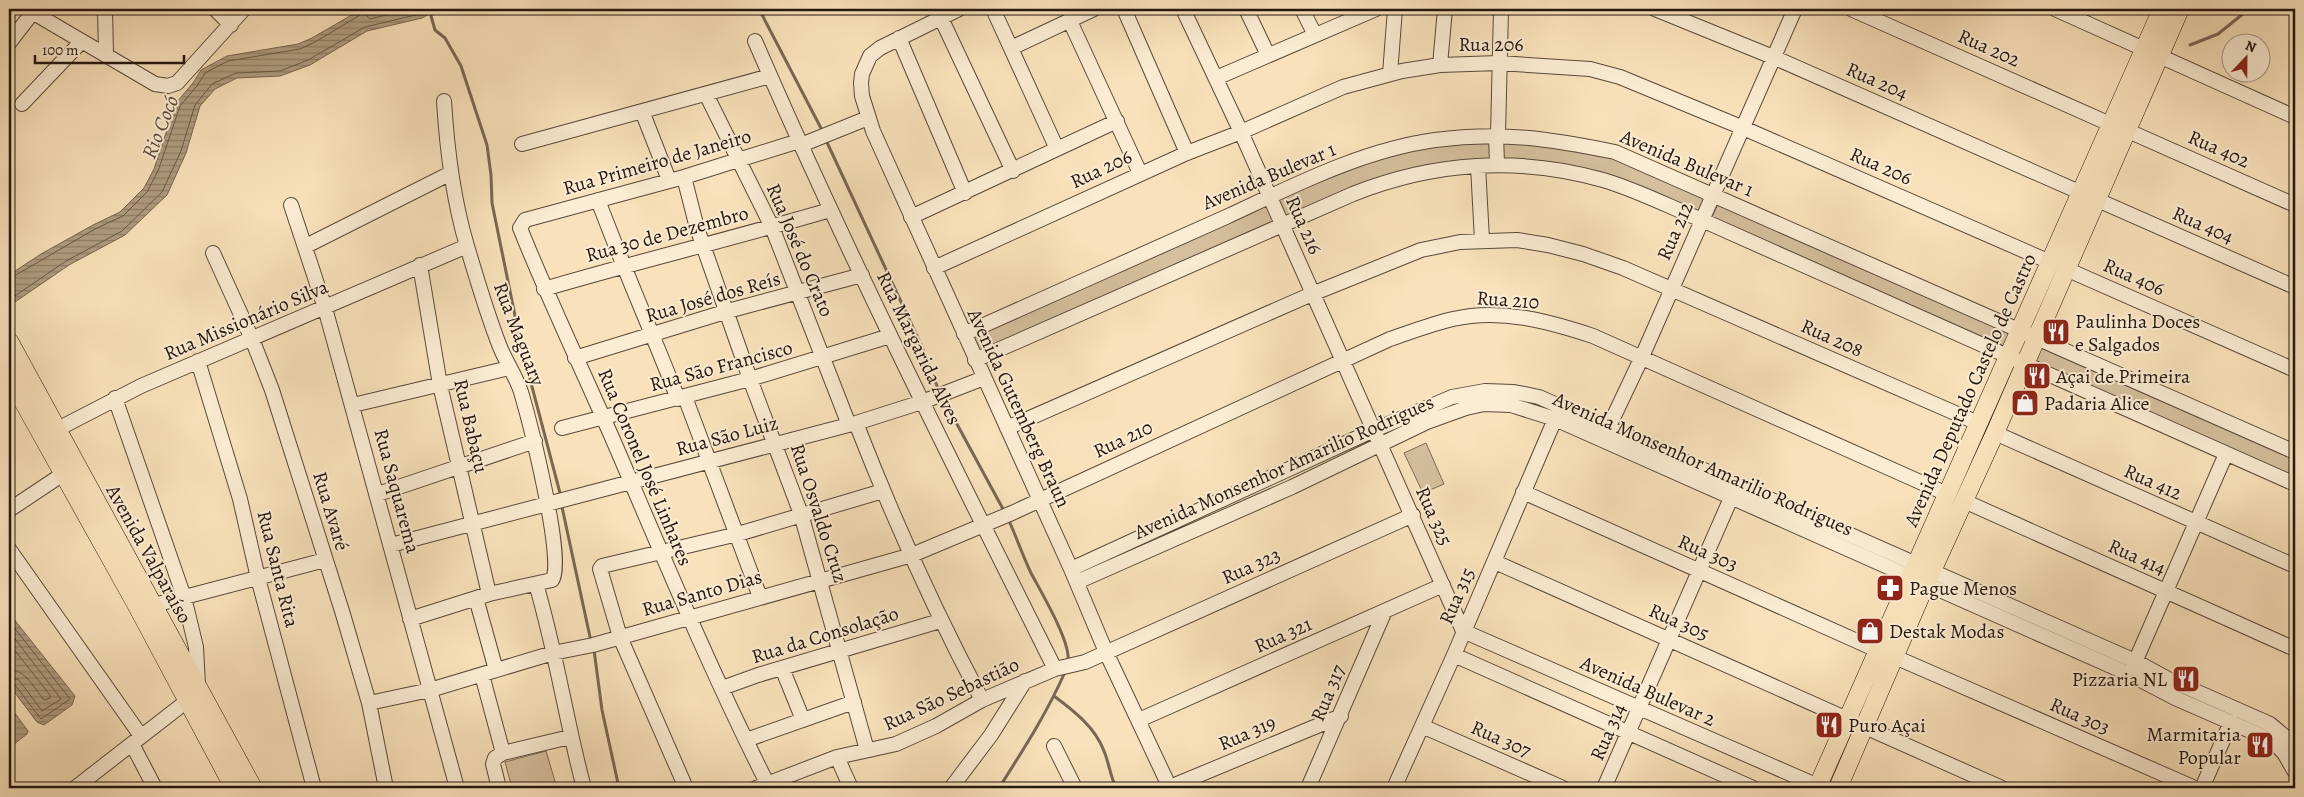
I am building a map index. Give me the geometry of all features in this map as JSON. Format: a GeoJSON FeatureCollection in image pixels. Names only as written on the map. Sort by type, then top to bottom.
{"type":"FeatureCollection","features":[{"type":"Feature","properties":{"kind":"main road","name":"Avenida Deputado Castelo de Castro"},"geometry":{"type":"LineString","coordinates":[[2151,53],[2162,9]]}},
{"type":"Feature","properties":{"kind":"main road","name":"Avenida Deputado Castelo de Castro"},"geometry":{"type":"LineString","coordinates":[[1817,787],[1877,650],[1964,501],[1995,433],[2016,360],[2019,330],[2050,262],[2088,196],[2151,53],[2180,9]]}},
{"type":"Feature","properties":{"kind":"main road","name":"Avenida Deputado Castelo de Castro"},"geometry":{"type":"LineString","coordinates":[[1838,788],[1895,657],[1947,494],[1978,423],[2016,360],[2036,337],[2066,269],[2088,196]]}},
{"type":"Feature","properties":{"kind":"main road","name":"Avenida Valparaíso"},"geometry":{"type":"LineString","coordinates":[[9,341],[50,433],[63,474],[234,788]]}},
{"type":"Feature","properties":{"kind":"main road","name":"Avenida Valparaíso"},"geometry":{"type":"LineString","coordinates":[[9,376],[50,433],[154,605],[253,788]]}},
{"type":"Feature","properties":{"kind":"street"},"geometry":{"type":"LineString","coordinates":[[105,9],[106,54]]}},
{"type":"Feature","properties":{"kind":"street"},"geometry":{"type":"LineString","coordinates":[[215,9],[231,25]]}},
{"type":"Feature","properties":{"kind":"street"},"geometry":{"type":"LineString","coordinates":[[9,42],[31,10],[155,84],[173,85],[244,9]]}},
{"type":"Feature","properties":{"kind":"street"},"geometry":{"type":"LineString","coordinates":[[960,9],[899,38],[965,193]]}},
{"type":"Feature","properties":{"kind":"street"},"geometry":{"type":"LineString","coordinates":[[993,9],[1057,149]]}},
{"type":"Feature","properties":{"kind":"street"},"geometry":{"type":"LineString","coordinates":[[1010,48],[1094,9]]}},
{"type":"Feature","properties":{"kind":"street"},"geometry":{"type":"LineString","coordinates":[[1124,9],[1187,153]]}},
{"type":"Feature","properties":{"kind":"street","name":"Rua 216"},"geometry":{"type":"LineString","coordinates":[[1183,9],[1242,132],[1341,360],[1374,430]]}},
{"type":"Feature","properties":{"kind":"street"},"geometry":{"type":"LineString","coordinates":[[1246,9],[1268,55]]}},
{"type":"Feature","properties":{"kind":"street"},"geometry":{"type":"LineString","coordinates":[[1302,9],[1315,35]]}},
{"type":"Feature","properties":{"kind":"street"},"geometry":{"type":"LineString","coordinates":[[1390,74],[1395,9]]}},
{"type":"Feature","properties":{"kind":"street"},"geometry":{"type":"LineString","coordinates":[[1440,65],[1445,9]]}},
{"type":"Feature","properties":{"kind":"street"},"geometry":{"type":"LineString","coordinates":[[1497,164],[1501,9]]}},
{"type":"Feature","properties":{"kind":"street","name":"Rua 204"},"geometry":{"type":"LineString","coordinates":[[1655,9],[1773,57],[2088,196]]}},
{"type":"Feature","properties":{"kind":"street","name":"Rua 212"},"geometry":{"type":"LineString","coordinates":[[1605,434],[1641,359],[1714,194],[1741,126],[1794,9]]}},
{"type":"Feature","properties":{"kind":"street","name":"Rua 202"},"geometry":{"type":"LineString","coordinates":[[1852,9],[2118,127]]}},
{"type":"Feature","properties":{"kind":"street"},"geometry":{"type":"LineString","coordinates":[[2054,9],[2073,12],[2151,53],[2295,117]]}},
{"type":"Feature","properties":{"kind":"street"},"geometry":{"type":"LineString","coordinates":[[1216,78],[1367,10]]}},
{"type":"Feature","properties":{"kind":"street"},"geometry":{"type":"LineString","coordinates":[[941,18],[1013,170]]}},
{"type":"Feature","properties":{"kind":"street"},"geometry":{"type":"LineString","coordinates":[[1070,21],[1118,121],[1140,173]]}},
{"type":"Feature","properties":{"kind":"street","name":"Avenida Gutemberg Braun"},"geometry":{"type":"LineString","coordinates":[[899,38],[874,51],[862,74],[862,96],[868,118],[1077,582],[1106,652],[1170,788]]}},
{"type":"Feature","properties":{"kind":"street","name":"Rua Margarida Alves"},"geometry":{"type":"LineString","coordinates":[[755,40],[830,210],[890,336],[1055,669]]}},
{"type":"Feature","properties":{"kind":"street"},"geometry":{"type":"LineString","coordinates":[[22,104],[82,41]]}},
{"type":"Feature","properties":{"kind":"street","name":"Rua 206"},"geometry":{"type":"LineString","coordinates":[[934,268],[1140,173],[1242,132],[1343,87],[1390,74],[1440,65],[1499,63],[1582,68],[1612,75],[1741,126],[2050,262]]}},
{"type":"Feature","properties":{"kind":"street"},"geometry":{"type":"LineString","coordinates":[[522,144],[770,76]]}},
{"type":"Feature","properties":{"kind":"street","name":"Rua José do Crato"},"geometry":{"type":"LineString","coordinates":[[706,94],[772,227],[824,358],[940,621],[982,700]]}},
{"type":"Feature","properties":{"kind":"street","name":"Rua Maguary"},"geometry":{"type":"LineString","coordinates":[[444,101],[451,173],[467,246],[493,328],[520,390],[535,442],[548,505],[556,570],[552,580],[536,584]]}},
{"type":"Feature","properties":{"kind":"street"},"geometry":{"type":"LineString","coordinates":[[642,111],[669,180]]}},
{"type":"Feature","properties":{"kind":"street","name":"Rua Primeiro de Janeiro"},"geometry":{"type":"LineString","coordinates":[[525,220],[800,143],[868,118]]}},
{"type":"Feature","properties":{"kind":"street"},"geometry":{"type":"LineString","coordinates":[[911,217],[1118,121]]}},
{"type":"Feature","properties":{"kind":"street","name":"Rua 402"},"geometry":{"type":"LineString","coordinates":[[2118,127],[2295,205]]}},
{"type":"Feature","properties":{"kind":"street","name":"Avenida Bulevar 1"},"geometry":{"type":"LineString","coordinates":[[964,334],[1270,197],[1384,150],[1435,140],[1497,135],[1547,139],[1615,152],[1714,194],[2295,452]]}},
{"type":"Feature","properties":{"kind":"street"},"geometry":{"type":"LineString","coordinates":[[976,360],[1353,194],[1391,180],[1448,168],[1497,164],[1551,168],[1604,180],[1702,220],[2295,484]]}},
{"type":"Feature","properties":{"kind":"street"},"geometry":{"type":"LineString","coordinates":[[1478,166],[1482,240]]}},
{"type":"Feature","properties":{"kind":"street"},"geometry":{"type":"LineString","coordinates":[[306,246],[451,173]]}},
{"type":"Feature","properties":{"kind":"street","name":"Rua Osvaldo Cruz"},"geometry":{"type":"LineString","coordinates":[[684,177],[693,217],[750,379],[801,514],[838,652],[868,750]]}},
{"type":"Feature","properties":{"kind":"street","name":"Rua 404"},"geometry":{"type":"LineString","coordinates":[[2088,196],[2295,288]]}},
{"type":"Feature","properties":{"kind":"street"},"geometry":{"type":"LineString","coordinates":[[598,200],[623,266],[709,462],[738,534],[760,598]]}},
{"type":"Feature","properties":{"kind":"street","name":"Rua Saquarema"},"geometry":{"type":"LineString","coordinates":[[291,205],[306,246],[353,406],[457,788]]}},
{"type":"Feature","properties":{"kind":"street","name":"Rua 30 de Dezembro"},"geometry":{"type":"LineString","coordinates":[[544,289],[830,210]]}},
{"type":"Feature","properties":{"kind":"street","name":"Rua Coronel José Linhares"},"geometry":{"type":"LineString","coordinates":[[525,220],[520,228],[544,289],[603,418],[689,618],[746,740],[762,786]]}},
{"type":"Feature","properties":{"kind":"street"},"geometry":{"type":"LineString","coordinates":[[1007,428],[1312,294],[1421,250],[1460,242],[1517,240],[1548,245],[1583,254],[1671,289]]}},
{"type":"Feature","properties":{"kind":"street","name":"Rua Missionário Silva"},"geometry":{"type":"LineString","coordinates":[[50,433],[115,398],[467,246]]}},
{"type":"Feature","properties":{"kind":"street","name":"Rua Avaré"},"geometry":{"type":"LineString","coordinates":[[213,253],[252,339],[272,390],[369,703],[386,788]]}},
{"type":"Feature","properties":{"kind":"street","name":"Rua Babaçu"},"geometry":{"type":"LineString","coordinates":[[420,265],[440,385],[474,524],[482,596],[496,670]]}},
{"type":"Feature","properties":{"kind":"street","name":"Rua 406"},"geometry":{"type":"LineString","coordinates":[[2066,269],[2295,370]]}},
{"type":"Feature","properties":{"kind":"street","name":"Rua José dos Reís"},"geometry":{"type":"LineString","coordinates":[[576,358],[728,312],[862,275]]}},
{"type":"Feature","properties":{"kind":"street","name":"Rua 208"},"geometry":{"type":"LineString","coordinates":[[1671,289],[1978,423]]}},
{"type":"Feature","properties":{"kind":"street","name":"Rua 210"},"geometry":{"type":"LineString","coordinates":[[1040,499],[1341,360],[1427,326],[1478,315],[1525,318],[1566,327],[1593,336],[1947,494]]}},
{"type":"Feature","properties":{"kind":"street","name":"Rua São Francisco"},"geometry":{"type":"LineString","coordinates":[[562,428],[750,379],[824,358],[890,336]]}},
{"type":"Feature","properties":{"kind":"street","name":"Rua Santa Rita"},"geometry":{"type":"LineString","coordinates":[[198,361],[240,499],[258,578],[314,788]]}},
{"type":"Feature","properties":{"kind":"street"},"geometry":{"type":"LineString","coordinates":[[353,406],[509,368]]}},
{"type":"Feature","properties":{"kind":"street","name":"Rua São Luiz"},"geometry":{"type":"LineString","coordinates":[[391,546],[853,424],[922,402],[984,378]]}},
{"type":"Feature","properties":{"kind":"street","name":"Avenida Monsenhor Amarilio Rodrigues"},"geometry":{"type":"LineString","coordinates":[[1071,569],[1374,430],[1452,397],[1485,391],[1514,392],[1539,397],[1605,434],[1731,498],[1921,574],[2014,607],[2135,661],[2168,679],[2270,724],[2295,745]]}},
{"type":"Feature","properties":{"kind":"street"},"geometry":{"type":"LineString","coordinates":[[115,398],[184,596],[196,647],[198,686]]}},
{"type":"Feature","properties":{"kind":"street","name":"Avenida Monsenhor Amarilio Rodrigues"},"geometry":{"type":"LineString","coordinates":[[1077,582],[1283,491],[1427,422],[1484,404],[1511,405],[1605,434],[1921,574],[2008,620],[2129,674],[2175,698],[2231,722],[2283,736]]}},
{"type":"Feature","properties":{"kind":"street","name":"Rua 315"},"geometry":{"type":"LineString","coordinates":[[1394,788],[1556,420]]}},
{"type":"Feature","properties":{"kind":"street","name":"Rua 325"},"geometry":{"type":"LineString","coordinates":[[1374,430],[1463,631]]}},
{"type":"Feature","properties":{"kind":"street","name":"Rua 412"},"geometry":{"type":"LineString","coordinates":[[1995,433],[2295,566]]}},
{"type":"Feature","properties":{"kind":"street"},"geometry":{"type":"LineString","coordinates":[[378,494],[535,442]]}},
{"type":"Feature","properties":{"kind":"street"},"geometry":{"type":"LineString","coordinates":[[2129,674],[2226,454]]}},
{"type":"Feature","properties":{"kind":"street"},"geometry":{"type":"LineString","coordinates":[[9,510],[63,474]]}},
{"type":"Feature","properties":{"kind":"street"},"geometry":{"type":"LineString","coordinates":[[686,788],[620,637],[600,572],[602,566],[738,534],[801,514],[882,492]]}},
{"type":"Feature","properties":{"kind":"street","name":"Rua 303"},"geometry":{"type":"LineString","coordinates":[[1524,492],[1877,650]]}},
{"type":"Feature","properties":{"kind":"street","name":"Rua 314"},"geometry":{"type":"LineString","coordinates":[[1604,788],[1630,734],[1731,498]]}},
{"type":"Feature","properties":{"kind":"street","name":"Rua Santo Dias"},"geometry":{"type":"LineString","coordinates":[[369,703],[430,690],[553,653],[592,645],[912,555],[985,525],[1040,499]]}},
{"type":"Feature","properties":{"kind":"street","name":"Rua 414"},"geometry":{"type":"LineString","coordinates":[[1964,501],[2295,650]]}},
{"type":"Feature","properties":{"kind":"street","name":"Rua 323"},"geometry":{"type":"LineString","coordinates":[[1106,652],[1413,515]]}},
{"type":"Feature","properties":{"kind":"street"},"geometry":{"type":"LineString","coordinates":[[9,549],[136,740],[155,788]]}},
{"type":"Feature","properties":{"kind":"street"},"geometry":{"type":"LineString","coordinates":[[154,605],[325,560]]}},
{"type":"Feature","properties":{"kind":"street","name":"Rua 305"},"geometry":{"type":"LineString","coordinates":[[1495,562],[1864,728]]}},
{"type":"Feature","properties":{"kind":"street"},"geometry":{"type":"LineString","coordinates":[[410,618],[482,596],[536,584],[552,638],[553,653],[570,737],[584,788]]}},
{"type":"Feature","properties":{"kind":"street","name":"Rua 321"},"geometry":{"type":"LineString","coordinates":[[1139,720],[1384,613],[1443,585]]}},
{"type":"Feature","properties":{"kind":"street"},"geometry":{"type":"LineString","coordinates":[[2008,620],[2014,607]]}},
{"type":"Feature","properties":{"kind":"street","name":"Rua 317"},"geometry":{"type":"LineString","coordinates":[[1308,788],[1341,716],[1384,613]]}},
{"type":"Feature","properties":{"kind":"street","name":"Rua da Consolação"},"geometry":{"type":"LineString","coordinates":[[722,688],[940,621]]}},
{"type":"Feature","properties":{"kind":"street","name":"Avenida Bulevar 2"},"geometry":{"type":"LineString","coordinates":[[1463,631],[1817,787]]}},
{"type":"Feature","properties":{"kind":"street","name":"Rua São Sebastião"},"geometry":{"type":"LineString","coordinates":[[762,786],[837,757],[896,744],[915,736],[982,700],[1025,681],[1055,669],[1085,662],[1106,652]]}},
{"type":"Feature","properties":{"kind":"street"},"geometry":{"type":"LineString","coordinates":[[1454,655],[1753,788]]}},
{"type":"Feature","properties":{"kind":"street","name":"Rua 303"},"geometry":{"type":"LineString","coordinates":[[1895,657],[2195,788]]}},
{"type":"Feature","properties":{"kind":"street"},"geometry":{"type":"LineString","coordinates":[[782,668],[803,720]]}},
{"type":"Feature","properties":{"kind":"street"},"geometry":{"type":"LineString","coordinates":[[482,675],[503,753]]}},
{"type":"Feature","properties":{"kind":"street"},"geometry":{"type":"LineString","coordinates":[[950,788],[991,735],[1025,681]]}},
{"type":"Feature","properties":{"kind":"street"},"geometry":{"type":"LineString","coordinates":[[79,787],[187,701]]}},
{"type":"Feature","properties":{"kind":"street"},"geometry":{"type":"LineString","coordinates":[[746,740],[854,702]]}},
{"type":"Feature","properties":{"kind":"street","name":"Rua 319"},"geometry":{"type":"LineString","coordinates":[[1170,788],[1341,716]]}},
{"type":"Feature","properties":{"kind":"street"},"geometry":{"type":"LineString","coordinates":[[2202,788],[2231,722]]}},
{"type":"Feature","properties":{"kind":"street","name":"Rua 307"},"geometry":{"type":"LineString","coordinates":[[1422,726],[1563,788]]}},
{"type":"Feature","properties":{"kind":"street"},"geometry":{"type":"LineString","coordinates":[[1864,728],[2002,788]]}},
{"type":"Feature","properties":{"kind":"street","name":"Avenida Monsenhor Amarilio Rodrigues"},"geometry":{"type":"LineString","coordinates":[[2283,736],[2284,753],[2295,772]]}},
{"type":"Feature","properties":{"kind":"street"},"geometry":{"type":"LineString","coordinates":[[499,788],[492,764],[494,758],[503,753],[570,737]]}},
{"type":"Feature","properties":{"kind":"street"},"geometry":{"type":"LineString","coordinates":[[1054,746],[1075,788]]}},
{"type":"Feature","properties":{"kind":"street"},"geometry":{"type":"LineString","coordinates":[[837,757],[851,788]]}},
{"type":"Feature","properties":{"kind":"shaded area"},"geometry":{"type":"Polygon","coordinates":[[[1490,140],[1491,160],[1475,161],[1287,218],[1278,199],[1391,154],[1437,145],[1490,140]]]}},
{"type":"Feature","properties":{"kind":"shaded area"},"geometry":{"type":"Polygon","coordinates":[[[1503,140],[1615,157],[1706,195],[1698,214],[1648,193],[1502,160],[1503,140]]]}},
{"type":"Feature","properties":{"kind":"shaded area"},"geometry":{"type":"Polygon","coordinates":[[[1719,202],[2013,333],[2005,350],[1711,219],[1719,202]]]}},
{"type":"Feature","properties":{"kind":"shaded area"},"geometry":{"type":"Polygon","coordinates":[[[1267,205],[1276,223],[981,355],[973,335],[1267,205]]]}},
{"type":"Feature","properties":{"kind":"shaded area"},"geometry":{"type":"Polygon","coordinates":[[[2042,344],[2295,456],[2295,478],[2034,362],[2042,344]]]}},
{"type":"Feature","properties":{"kind":"shaded area"},"geometry":{"type":"Polygon","coordinates":[[[1426,443],[1444,484],[1423,493],[1404,453],[1426,443]]]}},
{"type":"Feature","properties":{"kind":"shaded area"},"geometry":{"type":"Polygon","coordinates":[[[546,751],[557,788],[512,788],[505,762],[546,751]]]}},
{"type":"Feature","properties":{"kind":"water","name":"Rio Cocó"},"geometry":{"type":"Polygon","coordinates":[[[362,9],[439,9],[422,18],[367,31],[310,65],[280,76],[237,78],[215,89],[200,106],[186,153],[167,195],[125,235],[69,265],[9,306],[9,275],[41,254],[120,212],[144,188],[154,169],[176,103],[201,70],[227,56],[298,44],[362,9]]]}},
{"type":"Feature","properties":{"kind":"water"},"geometry":{"type":"Polygon","coordinates":[[[9,613],[75,696],[72,705],[44,725],[37,722],[9,685],[9,613]]]}},
{"type":"Feature","properties":{"kind":"water"},"geometry":{"type":"Polygon","coordinates":[[[9,705],[28,731],[27,734],[9,748],[9,705]]]}},
{"type":"Feature","properties":{"kind":"waterway"},"geometry":{"type":"LineString","coordinates":[[429,9],[435,30],[445,38],[461,66],[487,145],[492,203],[521,345],[560,493]]}},
{"type":"Feature","properties":{"kind":"waterway"},"geometry":{"type":"LineString","coordinates":[[759,9],[823,132]]}},
{"type":"Feature","properties":{"kind":"waterway"},"geometry":{"type":"LineString","coordinates":[[2190,45],[2218,34],[2249,9]]}},
{"type":"Feature","properties":{"kind":"waterway"},"geometry":{"type":"LineString","coordinates":[[825,138],[922,347],[937,386]]}},
{"type":"Feature","properties":{"kind":"waterway"},"geometry":{"type":"LineString","coordinates":[[945,402],[1003,509]]}},
{"type":"Feature","properties":{"kind":"waterway"},"geometry":{"type":"LineString","coordinates":[[562,507],[590,637]]}},
{"type":"Feature","properties":{"kind":"waterway"},"geometry":{"type":"LineString","coordinates":[[1010,523],[1031,573],[1060,630],[1068,653],[1068,661]]}},
{"type":"Feature","properties":{"kind":"waterway"},"geometry":{"type":"LineString","coordinates":[[594,650],[602,710],[619,788]]}},
{"type":"Feature","properties":{"kind":"waterway"},"geometry":{"type":"LineString","coordinates":[[999,788],[1043,717],[1065,672]]}},
{"type":"Feature","properties":{"kind":"waterway"},"geometry":{"type":"LineString","coordinates":[[1054,696],[1076,714],[1095,734],[1104,751],[1116,788]]}},
{"type":"Feature","properties":{"kind":"place","name":"Paulinha Doces e Salgados"},"geometry":{"type":"Point","coordinates":[2056,332]}},
{"type":"Feature","properties":{"kind":"place","name":"Açai de Primeira"},"geometry":{"type":"Point","coordinates":[2037,376]}},
{"type":"Feature","properties":{"kind":"place","name":"Padaria Alice"},"geometry":{"type":"Point","coordinates":[2025,403]}},
{"type":"Feature","properties":{"kind":"place","name":"Pague Menos"},"geometry":{"type":"Point","coordinates":[1890,588]}},
{"type":"Feature","properties":{"kind":"place","name":"Destak Modas"},"geometry":{"type":"Point","coordinates":[1870,631]}},
{"type":"Feature","properties":{"kind":"place","name":"Pizzaria NL"},"geometry":{"type":"Point","coordinates":[2186,679]}},
{"type":"Feature","properties":{"kind":"place","name":"Puro Açai"},"geometry":{"type":"Point","coordinates":[1829,725]}},
{"type":"Feature","properties":{"kind":"place","name":"Marmitaria Popular"},"geometry":{"type":"Point","coordinates":[2260,745]}}]}
